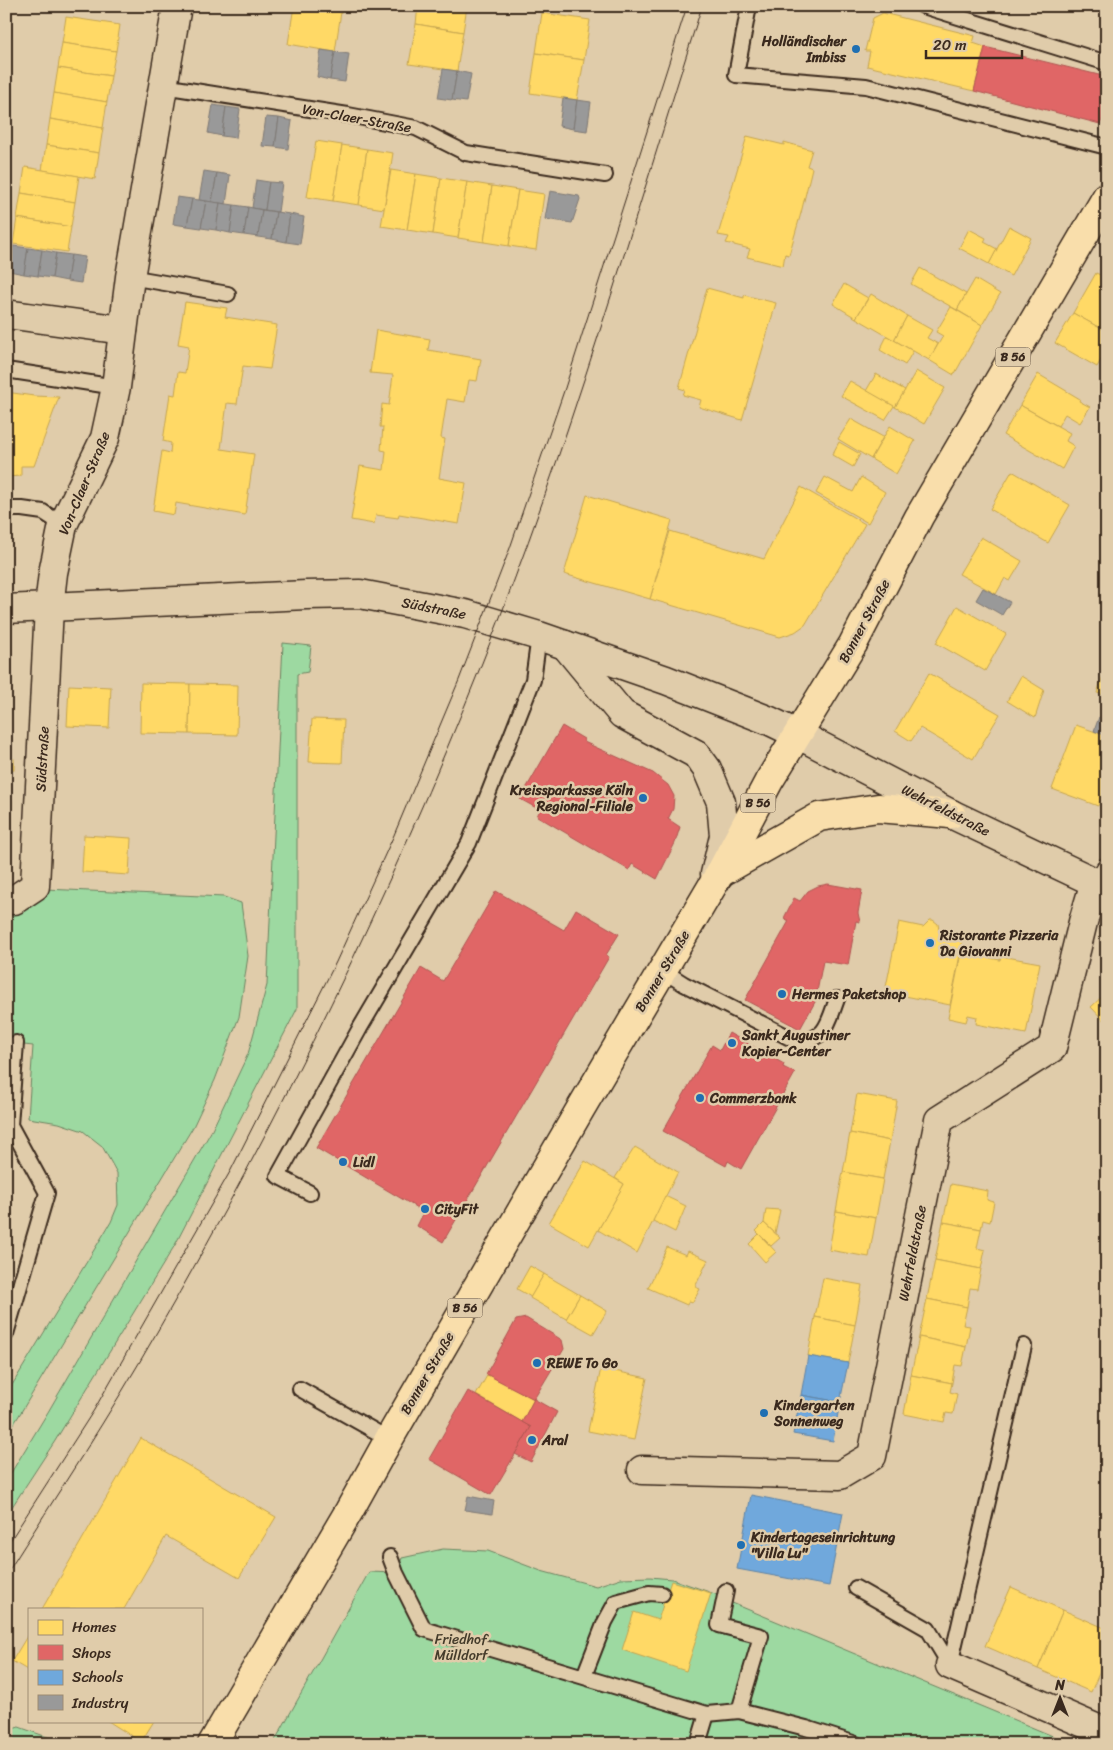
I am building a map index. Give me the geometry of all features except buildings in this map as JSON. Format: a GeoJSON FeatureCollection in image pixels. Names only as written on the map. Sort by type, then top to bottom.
{"type":"FeatureCollection","features":[{"type":"Feature","properties":{"kind":"main road","name":"Bonner Straße"},"geometry":{"type":"LineString","coordinates":[[212,1744],[662,970],[717,879],[770,781],[853,644],[919,517],[1107,196]]}},
{"type":"Feature","properties":{"kind":"main road"},"geometry":{"type":"LineString","coordinates":[[717,879],[819,817],[878,808],[951,814]]}},
{"type":"Feature","properties":{"kind":"street","name":"Von-Claer-Straße"},"geometry":{"type":"LineString","coordinates":[[49,607],[63,525],[105,438],[116,387],[130,277],[177,6]]}},
{"type":"Feature","properties":{"kind":"street"},"geometry":{"type":"LineString","coordinates":[[6,314],[123,330]]}},
{"type":"Feature","properties":{"kind":"street","name":"Südstraße"},"geometry":{"type":"LineString","coordinates":[[6,609],[360,594],[465,614],[539,636],[666,680],[770,721],[798,735]]}},
{"type":"Feature","properties":{"kind":"street","name":"Südstraße"},"geometry":{"type":"LineString","coordinates":[[14,900],[35,886],[49,607]]}},
{"type":"Feature","properties":{"kind":"street"},"geometry":{"type":"LineString","coordinates":[[565,645],[622,714],[696,754],[707,769],[721,802],[724,836],[717,879]]}},
{"type":"Feature","properties":{"kind":"street","name":"Wehrfeldstraße"},"geometry":{"type":"LineString","coordinates":[[642,1470],[840,1475],[872,1456],[939,1120],[1052,1048],[1081,930],[1103,878],[951,814],[798,735]]}},
{"type":"Feature","properties":{"kind":"street"},"geometry":{"type":"LineString","coordinates":[[950,1665],[1107,1733]]}},
{"type":"Feature","properties":{"kind":"lane"},"geometry":{"type":"LineString","coordinates":[[749,6],[736,75],[866,86],[1107,147]]}},
{"type":"Feature","properties":{"kind":"lane"},"geometry":{"type":"LineString","coordinates":[[923,6],[1107,63]]}},
{"type":"Feature","properties":{"kind":"lane","name":"Von-Claer-Straße"},"geometry":{"type":"LineString","coordinates":[[163,86],[348,115],[416,128],[466,153],[605,176]]}},
{"type":"Feature","properties":{"kind":"lane"},"geometry":{"type":"LineString","coordinates":[[130,277],[228,294]]}},
{"type":"Feature","properties":{"kind":"lane"},"geometry":{"type":"LineString","coordinates":[[6,370],[116,387]]}},
{"type":"Feature","properties":{"kind":"lane"},"geometry":{"type":"LineString","coordinates":[[6,509],[42,512],[63,525]]}},
{"type":"Feature","properties":{"kind":"lane"},"geometry":{"type":"LineString","coordinates":[[310,1193],[278,1176],[360,1028],[469,843],[532,680],[539,636]]}},
{"type":"Feature","properties":{"kind":"lane"},"geometry":{"type":"LineString","coordinates":[[662,970],[684,984],[798,1042],[809,1041],[820,1035],[827,1028],[837,998]]}},
{"type":"Feature","properties":{"kind":"lane"},"geometry":{"type":"LineString","coordinates":[[6,1334],[47,1193],[10,1125],[16,1043]]}},
{"type":"Feature","properties":{"kind":"lane"},"geometry":{"type":"LineString","coordinates":[[950,1665],[1024,1346]]}},
{"type":"Feature","properties":{"kind":"lane"},"geometry":{"type":"LineString","coordinates":[[300,1389],[389,1439]]}},
{"type":"Feature","properties":{"kind":"lane"},"geometry":{"type":"LineString","coordinates":[[390,1557],[424,1629],[707,1714],[739,1711],[806,1728],[856,1744]]}},
{"type":"Feature","properties":{"kind":"lane"},"geometry":{"type":"LineString","coordinates":[[856,1588],[928,1629],[950,1665]]}},
{"type":"Feature","properties":{"kind":"lane"},"geometry":{"type":"LineString","coordinates":[[726,1591],[719,1625],[761,1636],[739,1711]]}},
{"type":"Feature","properties":{"kind":"lane"},"geometry":{"type":"LineString","coordinates":[[584,1676],[605,1622],[616,1602],[649,1593],[662,1594]]}},
{"type":"Feature","properties":{"kind":"lane"},"geometry":{"type":"LineString","coordinates":[[698,1744],[707,1714]]}},
{"type":"Feature","properties":{"kind":"green space"},"geometry":{"type":"Polygon","coordinates":[[[283,643],[311,646],[308,672],[297,674],[297,1009],[175,1245],[55,1441],[6,1516],[6,1481],[212,1130],[248,1054],[267,985],[283,643]]]}},
{"type":"Feature","properties":{"kind":"green space"},"geometry":{"type":"Polygon","coordinates":[[[45,889],[224,897],[241,903],[248,956],[239,1017],[215,1080],[193,1127],[6,1437],[6,1395],[111,1222],[118,1205],[117,1173],[102,1146],[83,1131],[59,1123],[28,1118],[33,1046],[6,1043],[6,900],[45,889]]]}},
{"type":"Feature","properties":{"kind":"green space","name":"Friedhof Mülldorf"},"geometry":{"type":"Polygon","coordinates":[[[443,1549],[488,1551],[541,1571],[596,1586],[621,1578],[650,1577],[672,1579],[715,1594],[725,1600],[1072,1744],[273,1744],[369,1572],[396,1573],[402,1558],[443,1549]]]}},
{"type":"Feature","properties":{"kind":"green space"},"geometry":{"type":"Polygon","coordinates":[[[19,1727],[67,1744],[6,1744],[6,1731],[19,1727]]]}},
{"type":"Feature","properties":{"kind":"tram line"},"geometry":{"type":"LineString","coordinates":[[6,1547],[94,1410],[231,1170],[336,962],[394,835],[459,680],[510,548],[565,388],[687,6]]}},
{"type":"Feature","properties":{"kind":"tram line"},"geometry":{"type":"LineString","coordinates":[[6,1575],[121,1394],[203,1251],[332,1003],[410,834],[482,663],[543,501],[598,337],[702,6]]}},
{"type":"Feature","properties":{"kind":"place","name":"Holländischer Imbiss"},"geometry":{"type":"Point","coordinates":[856,49]}},
{"type":"Feature","properties":{"kind":"place","name":"Kreissparkasse Köln Regional-Filiale"},"geometry":{"type":"Point","coordinates":[643,798]}},
{"type":"Feature","properties":{"kind":"place","name":"Ristorante Pizzeria Da Giovanni"},"geometry":{"type":"Point","coordinates":[930,943]}},
{"type":"Feature","properties":{"kind":"place","name":"Hermes Paketshop"},"geometry":{"type":"Point","coordinates":[782,994]}},
{"type":"Feature","properties":{"kind":"place","name":"Sankt Augustiner Kopier-Center"},"geometry":{"type":"Point","coordinates":[732,1043]}},
{"type":"Feature","properties":{"kind":"place","name":"Commerzbank"},"geometry":{"type":"Point","coordinates":[700,1098]}},
{"type":"Feature","properties":{"kind":"place","name":"Lidl"},"geometry":{"type":"Point","coordinates":[343,1162]}},
{"type":"Feature","properties":{"kind":"place","name":"CityFit"},"geometry":{"type":"Point","coordinates":[425,1209]}},
{"type":"Feature","properties":{"kind":"place","name":"REWE To Go"},"geometry":{"type":"Point","coordinates":[537,1363]}},
{"type":"Feature","properties":{"kind":"place","name":"Kindergarten Sonnenweg"},"geometry":{"type":"Point","coordinates":[764,1413]}},
{"type":"Feature","properties":{"kind":"place","name":"Aral"},"geometry":{"type":"Point","coordinates":[532,1440]}},
{"type":"Feature","properties":{"kind":"place","name":"Kindertageseinrichtung \"Villa Lu\""},"geometry":{"type":"Point","coordinates":[741,1545]}}]}
